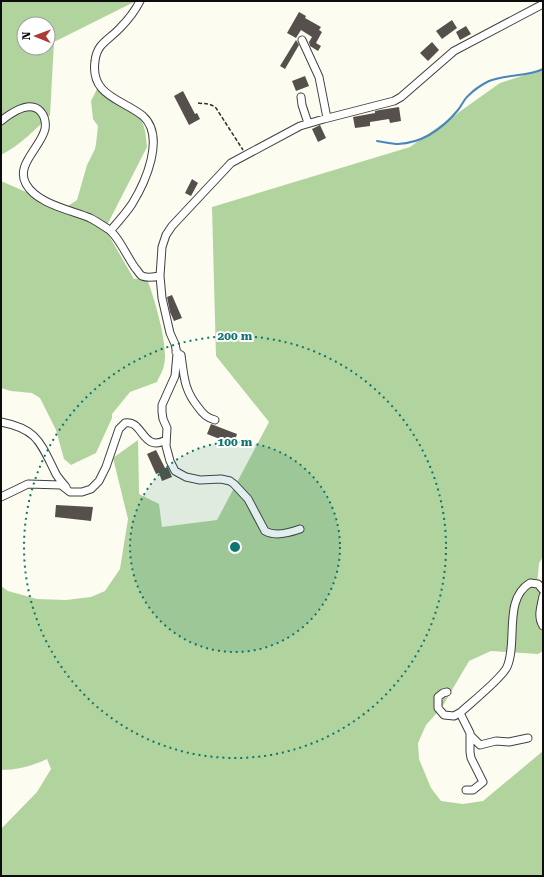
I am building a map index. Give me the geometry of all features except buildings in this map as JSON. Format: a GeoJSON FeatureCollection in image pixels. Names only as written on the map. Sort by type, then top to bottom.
{"type":"FeatureCollection","features":[{"type":"Feature","properties":{"kind":"street"},"geometry":{"type":"LineString","coordinates":[[111,230],[131,205],[142,185],[153,155],[153,142],[152,134],[144,117],[105,92],[96,78],[94,69],[95,59],[100,46],[119,29],[135,11],[140,1]]}},
{"type":"Feature","properties":{"kind":"street"},"geometry":{"type":"LineString","coordinates":[[300,530],[280,534],[270,534],[265,531],[248,499],[230,481],[221,479],[200,480],[186,477],[176,471],[170,461],[166,446],[168,432],[162,416],[162,405],[175,376],[176,352],[164,309],[160,276],[162,247],[169,230],[231,163],[308,123],[385,104],[401,97],[454,51],[543,4]]}},
{"type":"Feature","properties":{"kind":"street"},"geometry":{"type":"LineString","coordinates":[[302,40],[319,77],[327,118]]}},
{"type":"Feature","properties":{"kind":"street"},"geometry":{"type":"LineString","coordinates":[[301,98],[308,123]]}},
{"type":"Feature","properties":{"kind":"street"},"geometry":{"type":"LineString","coordinates":[[1,121],[12,113],[28,106],[34,107],[42,113],[45,120],[45,130],[25,165],[24,179],[27,186],[34,193],[53,205],[90,219],[111,230],[130,262],[141,275],[160,276]]}},
{"type":"Feature","properties":{"kind":"street"},"geometry":{"type":"LineString","coordinates":[[176,352],[181,355],[182,370],[189,397],[203,414],[208,418],[215,420]]}},
{"type":"Feature","properties":{"kind":"street"},"geometry":{"type":"LineString","coordinates":[[1,422],[13,424],[34,436],[42,445],[55,472],[68,490]]}},
{"type":"Feature","properties":{"kind":"street"},"geometry":{"type":"LineString","coordinates":[[1,497],[28,484],[61,485],[70,492],[88,490],[99,481],[106,467],[119,429],[123,424],[132,422],[145,438],[154,443],[161,443],[166,440]]}},
{"type":"Feature","properties":{"kind":"street"},"geometry":{"type":"LineString","coordinates":[[447,692],[438,697],[438,708],[444,715],[454,716],[460,713],[503,674],[510,656],[514,612],[518,596],[522,588],[534,582],[540,585],[543,590]]}},
{"type":"Feature","properties":{"kind":"street"},"geometry":{"type":"LineString","coordinates":[[543,596],[540,621],[543,626]]}},
{"type":"Feature","properties":{"kind":"street"},"geometry":{"type":"LineString","coordinates":[[460,713],[471,736],[470,754],[483,782],[473,790],[466,790]]}},
{"type":"Feature","properties":{"kind":"street"},"geometry":{"type":"LineString","coordinates":[[471,736],[478,744],[482,745],[496,741],[509,742],[528,738]]}},
{"type":"Feature","properties":{"kind":"path"},"geometry":{"type":"LineString","coordinates":[[198,103],[213,105],[216,108],[246,155]]}},
{"type":"Feature","properties":{"kind":"green space"},"geometry":{"type":"Polygon","coordinates":[[[1,1],[136,1],[56,41],[56,16],[16,16],[16,56],[53,56],[50,115],[33,132],[1,155],[1,1]]]}},
{"type":"Feature","properties":{"kind":"green space"},"geometry":{"type":"Polygon","coordinates":[[[543,69],[543,557],[539,563],[537,585],[543,600],[543,651],[538,654],[491,651],[469,661],[442,707],[426,725],[418,743],[419,759],[431,788],[441,801],[463,804],[483,801],[543,751],[543,876],[1,876],[1,829],[37,792],[51,769],[47,759],[24,767],[1,770],[1,586],[8,591],[37,599],[66,600],[91,597],[105,591],[120,569],[128,519],[113,458],[138,440],[139,494],[159,504],[162,527],[217,520],[269,422],[216,356],[212,207],[410,147],[500,83],[543,69]]]}},
{"type":"Feature","properties":{"kind":"green space"},"geometry":{"type":"Polygon","coordinates":[[[97,89],[134,113],[142,122],[146,134],[147,147],[105,229],[134,279],[147,279],[163,335],[165,357],[162,372],[157,382],[130,392],[112,414],[112,418],[96,453],[71,465],[64,459],[56,430],[40,398],[32,393],[11,391],[1,388],[1,181],[42,199],[68,206],[77,200],[87,165],[96,144],[98,126],[93,119],[91,101],[97,89]]]}},
{"type":"Feature","properties":{"kind":"waterway"},"geometry":{"type":"LineString","coordinates":[[377,141],[398,144],[424,138],[446,123],[458,110],[464,100],[476,89],[487,82],[502,77],[537,72],[543,69]]}}]}
